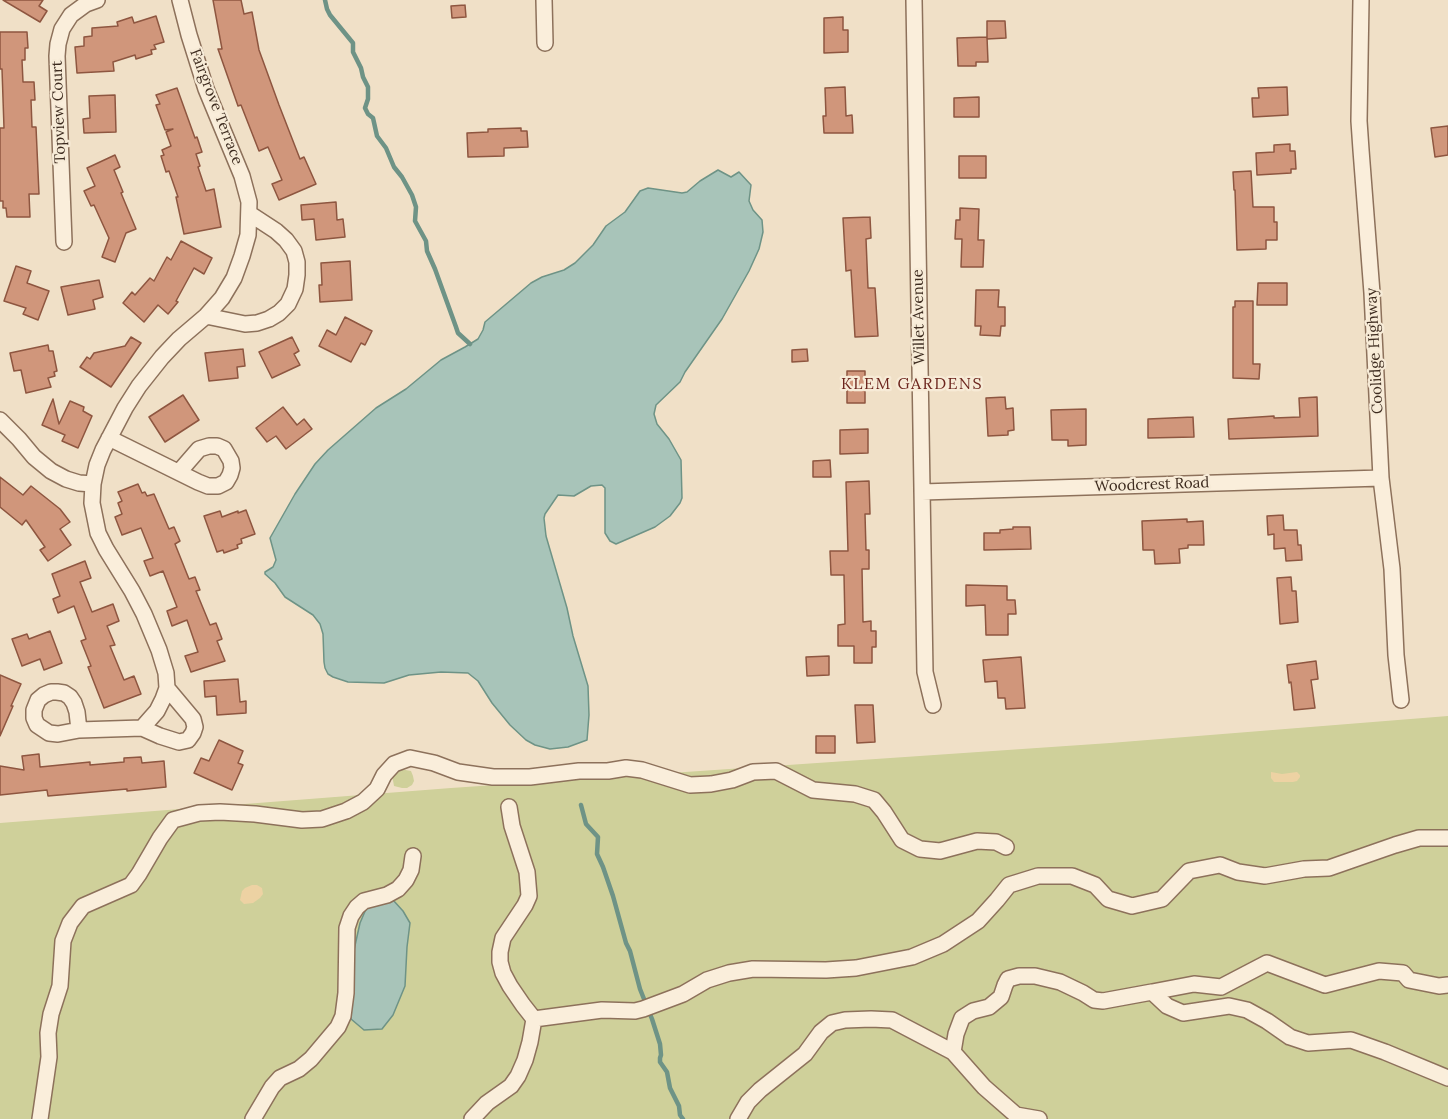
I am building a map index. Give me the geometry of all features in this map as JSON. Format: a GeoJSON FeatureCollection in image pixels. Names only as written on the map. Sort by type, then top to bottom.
{"type":"FeatureCollection","features":[{"type":"Feature","properties":{"kind":"street","name":"Topview Court"},"geometry":{"type":"LineString","coordinates":[[64,242],[58,44],[62,29],[71,15],[86,4],[97,0]]}},
{"type":"Feature","properties":{"kind":"street","name":"Fairgrove Terrace"},"geometry":{"type":"LineString","coordinates":[[79,729],[142,728],[179,741],[188,740],[195,727],[193,719],[167,688],[166,673],[151,629],[98,533],[92,503],[97,465],[116,423],[139,386],[179,339],[206,316],[222,298],[234,278],[248,235],[249,202],[242,176],[206,88],[180,0]]}},
{"type":"Feature","properties":{"kind":"street"},"geometry":{"type":"LineString","coordinates":[[544,0],[545,42]]}},
{"type":"Feature","properties":{"kind":"street","name":"Willet Avenue"},"geometry":{"type":"LineString","coordinates":[[914,0],[924,672],[933,705]]}},
{"type":"Feature","properties":{"kind":"street","name":"Coolidge Highway"},"geometry":{"type":"LineString","coordinates":[[1361,0],[1359,121],[1372,293],[1381,478],[1392,569],[1396,655],[1401,700]]}},
{"type":"Feature","properties":{"kind":"street"},"geometry":{"type":"LineString","coordinates":[[206,316],[245,324],[257,323],[279,313],[288,304],[295,289],[297,262],[294,251],[276,231],[249,214]]}},
{"type":"Feature","properties":{"kind":"street"},"geometry":{"type":"LineString","coordinates":[[0,420],[34,457],[51,471],[66,479],[93,484]]}},
{"type":"Feature","properties":{"kind":"street"},"geometry":{"type":"LineString","coordinates":[[109,438],[179,472]]}},
{"type":"Feature","properties":{"kind":"street","name":"Woodcrest Road"},"geometry":{"type":"LineString","coordinates":[[922,492],[1381,478]]}},
{"type":"Feature","properties":{"kind":"street"},"geometry":{"type":"LineString","coordinates":[[142,728],[157,711],[167,688]]}},
{"type":"Feature","properties":{"kind":"street"},"geometry":{"type":"LineString","coordinates":[[40,1119],[49,1058],[48,1033],[60,986],[63,941],[70,923],[83,906],[131,885],[172,820],[199,813],[220,812],[302,820],[322,819],[346,811],[363,802],[377,789],[384,775],[394,764],[410,758],[434,763],[458,772],[493,777],[530,777],[626,768],[642,770],[690,784],[711,784],[732,780],[753,772],[776,771],[813,790],[855,794],[874,801],[902,840],[920,849],[940,851],[977,841],[996,842],[1006,847]]}},
{"type":"Feature","properties":{"kind":"street"},"geometry":{"type":"LineString","coordinates":[[472,1119],[487,1103],[511,1086],[518,1076],[525,1060],[534,1019],[510,986],[500,962],[503,938],[529,896],[527,872],[512,826],[509,807]]}},
{"type":"Feature","properties":{"kind":"street"},"geometry":{"type":"LineString","coordinates":[[534,1019],[602,1010],[643,1010],[683,994],[707,980],[753,969],[856,968],[912,957],[944,944],[978,921],[1009,885],[1038,876],[1072,876],[1095,885],[1108,899],[1132,906],[1162,899],[1189,871],[1220,865],[1238,872],[1265,876],[1304,868],[1329,868],[1395,844],[1419,838],[1448,838]]}},
{"type":"Feature","properties":{"kind":"street"},"geometry":{"type":"LineString","coordinates":[[254,1119],[267,1094],[280,1078],[299,1070],[338,1027],[343,1016],[346,993],[347,928],[351,916],[364,901],[387,896],[398,889],[411,870],[413,856]]}},
{"type":"Feature","properties":{"kind":"street"},"geometry":{"type":"LineString","coordinates":[[953,1052],[962,1018],[973,1011],[989,1007],[1001,997],[1008,979],[1019,976],[1035,976],[1060,982],[1094,1000],[1103,1001],[1194,984],[1221,987],[1267,963],[1325,985],[1379,971],[1403,973],[1409,980],[1439,986],[1448,985]]}},
{"type":"Feature","properties":{"kind":"street"},"geometry":{"type":"LineString","coordinates":[[1152,992],[1167,1006],[1183,1013],[1229,1006],[1247,1010],[1290,1037],[1308,1043],[1351,1040],[1448,1078]]}},
{"type":"Feature","properties":{"kind":"street"},"geometry":{"type":"LineString","coordinates":[[738,1119],[748,1101],[805,1054],[821,1032],[832,1023],[871,1019],[892,1020],[953,1052],[984,1087],[1016,1115],[1039,1119]]}},
{"type":"Feature","properties":{"kind":"green space"},"geometry":{"type":"Polygon","coordinates":[[[1448,716],[1448,1119],[0,1119],[0,823],[451,788],[1110,743],[1448,716]]]}},
{"type":"Feature","properties":{"kind":"green space"},"geometry":{"type":"Polygon","coordinates":[[[400,769],[411,771],[413,776],[412,785],[407,788],[394,786],[392,775],[400,769]]]}},
{"type":"Feature","properties":{"kind":"sand"},"geometry":{"type":"Polygon","coordinates":[[[1271,772],[1282,774],[1297,772],[1300,777],[1293,782],[1274,782],[1271,772]]]}},
{"type":"Feature","properties":{"kind":"sand"},"geometry":{"type":"Polygon","coordinates":[[[252,885],[262,888],[263,894],[253,903],[244,904],[240,900],[242,891],[252,885]]]}},
{"type":"Feature","properties":{"kind":"shaded area"},"geometry":{"type":"Polygon","coordinates":[[[718,170],[731,177],[739,172],[751,185],[749,201],[762,220],[763,232],[759,249],[749,271],[722,319],[680,382],[656,405],[654,414],[657,424],[681,460],[682,498],[680,503],[670,516],[655,527],[616,544],[610,541],[605,533],[605,488],[602,485],[591,486],[574,496],[558,495],[544,518],[546,536],[588,686],[587,740],[568,747],[550,749],[526,740],[492,703],[478,681],[468,673],[441,672],[409,675],[384,683],[348,682],[328,674],[324,662],[323,634],[320,624],[313,615],[285,597],[265,574],[273,567],[276,560],[270,538],[315,464],[376,408],[406,389],[441,360],[478,339],[485,322],[531,283],[564,270],[575,263],[593,245],[606,226],[625,212],[640,191],[648,188],[687,192],[718,170]]]}},
{"type":"Feature","properties":{"kind":"shaded area"},"geometry":{"type":"Polygon","coordinates":[[[393,900],[410,923],[405,986],[393,1015],[382,1029],[364,1030],[351,1019],[350,1007],[354,950],[360,923],[366,909],[375,903],[393,900]]]}},
{"type":"Feature","properties":{"kind":"building"},"geometry":{"type":"Polygon","coordinates":[[[3,0],[43,0],[39,6],[47,11],[40,22],[3,0]]]}},
{"type":"Feature","properties":{"kind":"building"},"geometry":{"type":"Polygon","coordinates":[[[213,0],[241,0],[244,14],[252,12],[259,50],[279,105],[300,159],[304,157],[316,184],[279,200],[272,184],[282,180],[268,147],[259,151],[241,105],[238,106],[218,49],[222,49],[213,0]]]}},
{"type":"Feature","properties":{"kind":"building"},"geometry":{"type":"Polygon","coordinates":[[[465,5],[466,17],[452,18],[451,6],[465,5]]]}},
{"type":"Feature","properties":{"kind":"building"},"geometry":{"type":"Polygon","coordinates":[[[156,16],[164,42],[154,45],[156,49],[151,50],[152,54],[136,59],[135,55],[113,62],[114,71],[77,73],[75,47],[84,46],[84,37],[92,36],[92,28],[118,26],[117,22],[132,17],[134,23],[156,16]]]}},
{"type":"Feature","properties":{"kind":"building"},"geometry":{"type":"Polygon","coordinates":[[[843,17],[843,30],[848,30],[848,52],[824,53],[824,18],[843,17]]]}},
{"type":"Feature","properties":{"kind":"building"},"geometry":{"type":"Polygon","coordinates":[[[987,21],[1005,21],[1006,38],[987,39],[987,21]]]}},
{"type":"Feature","properties":{"kind":"building"},"geometry":{"type":"Polygon","coordinates":[[[0,32],[27,32],[28,48],[25,48],[25,60],[22,60],[23,82],[34,82],[35,100],[31,100],[32,127],[36,127],[39,194],[29,194],[30,217],[7,217],[3,201],[0,201],[0,128],[4,128],[0,32]]]}},
{"type":"Feature","properties":{"kind":"building"},"geometry":{"type":"Polygon","coordinates":[[[987,37],[988,62],[976,62],[976,66],[958,66],[957,38],[987,37]]]}},
{"type":"Feature","properties":{"kind":"building"},"geometry":{"type":"Polygon","coordinates":[[[845,87],[846,116],[852,115],[853,133],[824,133],[825,88],[845,87]]]}},
{"type":"Feature","properties":{"kind":"building"},"geometry":{"type":"Polygon","coordinates":[[[1287,87],[1288,115],[1253,117],[1252,98],[1259,98],[1258,88],[1287,87]]]}},
{"type":"Feature","properties":{"kind":"building"},"geometry":{"type":"Polygon","coordinates":[[[177,88],[202,152],[196,154],[206,191],[214,189],[221,227],[184,234],[176,197],[178,197],[161,156],[164,155],[162,150],[171,146],[166,132],[173,129],[165,130],[156,105],[160,104],[156,95],[177,88]]]}},
{"type":"Feature","properties":{"kind":"building"},"geometry":{"type":"Polygon","coordinates":[[[115,95],[116,132],[84,133],[83,119],[90,118],[89,96],[115,95]]]}},
{"type":"Feature","properties":{"kind":"building"},"geometry":{"type":"Polygon","coordinates":[[[979,97],[979,117],[954,117],[954,98],[979,97]]]}},
{"type":"Feature","properties":{"kind":"building"},"geometry":{"type":"Polygon","coordinates":[[[1448,126],[1448,155],[1435,157],[1431,128],[1448,126]]]}},
{"type":"Feature","properties":{"kind":"building"},"geometry":{"type":"Polygon","coordinates":[[[521,128],[521,131],[527,131],[528,147],[504,148],[504,156],[468,157],[467,133],[488,132],[488,129],[521,128]]]}},
{"type":"Feature","properties":{"kind":"building"},"geometry":{"type":"Polygon","coordinates":[[[1290,144],[1290,151],[1295,151],[1296,169],[1291,169],[1291,173],[1257,175],[1256,153],[1274,152],[1274,145],[1290,144]]]}},
{"type":"Feature","properties":{"kind":"building"},"geometry":{"type":"Polygon","coordinates":[[[115,155],[120,167],[114,170],[136,229],[126,233],[115,262],[102,257],[109,238],[94,205],[91,206],[84,191],[95,186],[87,168],[115,155]]]}},
{"type":"Feature","properties":{"kind":"building"},"geometry":{"type":"Polygon","coordinates":[[[959,156],[986,156],[986,178],[959,178],[959,156]]]}},
{"type":"Feature","properties":{"kind":"building"},"geometry":{"type":"Polygon","coordinates":[[[1251,171],[1253,207],[1274,207],[1277,240],[1266,240],[1266,249],[1237,250],[1233,172],[1251,171]]]}},
{"type":"Feature","properties":{"kind":"building"},"geometry":{"type":"Polygon","coordinates":[[[336,202],[337,220],[343,219],[345,237],[316,240],[314,219],[302,220],[301,205],[336,202]]]}},
{"type":"Feature","properties":{"kind":"building"},"geometry":{"type":"Polygon","coordinates":[[[960,208],[979,209],[978,240],[984,240],[983,267],[961,267],[962,239],[955,239],[956,220],[960,220],[960,208]]]}},
{"type":"Feature","properties":{"kind":"building"},"geometry":{"type":"Polygon","coordinates":[[[870,217],[871,238],[866,239],[868,288],[875,288],[878,336],[855,337],[851,270],[846,271],[843,218],[870,217]]]}},
{"type":"Feature","properties":{"kind":"building"},"geometry":{"type":"Polygon","coordinates":[[[181,241],[212,258],[204,274],[194,268],[176,301],[178,302],[168,314],[158,305],[144,322],[123,303],[132,292],[135,295],[150,278],[154,281],[167,257],[171,260],[181,241]]]}},
{"type":"Feature","properties":{"kind":"building"},"geometry":{"type":"Polygon","coordinates":[[[350,261],[352,300],[320,302],[321,263],[350,261]]]}},
{"type":"Feature","properties":{"kind":"building"},"geometry":{"type":"Polygon","coordinates":[[[16,266],[31,271],[27,283],[49,291],[38,320],[23,314],[26,308],[4,301],[16,266]]]}},
{"type":"Feature","properties":{"kind":"building"},"geometry":{"type":"Polygon","coordinates":[[[99,280],[103,297],[93,300],[95,309],[68,315],[61,287],[99,280]]]}},
{"type":"Feature","properties":{"kind":"building"},"geometry":{"type":"Polygon","coordinates":[[[1258,283],[1287,283],[1287,305],[1257,305],[1258,283]]]}},
{"type":"Feature","properties":{"kind":"building"},"geometry":{"type":"Polygon","coordinates":[[[976,290],[999,290],[998,307],[1005,307],[1005,326],[1001,326],[1000,336],[980,335],[981,326],[975,326],[976,290]]]}},
{"type":"Feature","properties":{"kind":"building"},"geometry":{"type":"Polygon","coordinates":[[[1235,301],[1253,301],[1253,364],[1260,364],[1259,379],[1233,378],[1233,307],[1235,307],[1235,301]]]}},
{"type":"Feature","properties":{"kind":"building"},"geometry":{"type":"Polygon","coordinates":[[[345,317],[372,331],[365,345],[361,343],[351,362],[319,346],[327,330],[336,335],[345,317]]]}},
{"type":"Feature","properties":{"kind":"building"},"geometry":{"type":"Polygon","coordinates":[[[131,337],[141,343],[111,387],[80,367],[87,357],[90,359],[94,353],[125,346],[131,337]]]}},
{"type":"Feature","properties":{"kind":"building"},"geometry":{"type":"Polygon","coordinates":[[[292,337],[299,351],[294,354],[300,365],[272,378],[259,352],[292,337]]]}},
{"type":"Feature","properties":{"kind":"building"},"geometry":{"type":"Polygon","coordinates":[[[48,345],[49,351],[53,351],[57,371],[54,372],[55,376],[48,378],[51,387],[26,393],[21,370],[14,371],[10,353],[48,345]]]}},
{"type":"Feature","properties":{"kind":"building"},"geometry":{"type":"Polygon","coordinates":[[[243,349],[245,366],[237,367],[238,378],[209,381],[205,353],[243,349]]]}},
{"type":"Feature","properties":{"kind":"building"},"geometry":{"type":"Polygon","coordinates":[[[807,349],[808,361],[792,362],[792,350],[807,349]]]}},
{"type":"Feature","properties":{"kind":"building"},"geometry":{"type":"Polygon","coordinates":[[[847,371],[865,371],[865,403],[847,403],[847,371]]]}},
{"type":"Feature","properties":{"kind":"building"},"geometry":{"type":"Polygon","coordinates":[[[183,395],[199,420],[165,442],[149,417],[183,395]]]}},
{"type":"Feature","properties":{"kind":"building"},"geometry":{"type":"Polygon","coordinates":[[[1005,397],[1006,409],[1013,408],[1014,430],[1008,431],[1008,435],[988,436],[986,398],[1005,397]]]}},
{"type":"Feature","properties":{"kind":"building"},"geometry":{"type":"Polygon","coordinates":[[[1317,397],[1318,436],[1229,439],[1228,419],[1300,417],[1299,398],[1317,397]]]}},
{"type":"Feature","properties":{"kind":"building"},"geometry":{"type":"Polygon","coordinates":[[[53,399],[59,424],[70,401],[84,407],[83,411],[92,416],[78,448],[62,441],[65,435],[42,425],[53,399]]]}},
{"type":"Feature","properties":{"kind":"building"},"geometry":{"type":"Polygon","coordinates":[[[283,407],[297,425],[304,419],[312,429],[286,449],[276,436],[267,442],[256,428],[283,407]]]}},
{"type":"Feature","properties":{"kind":"building"},"geometry":{"type":"Polygon","coordinates":[[[1086,409],[1086,445],[1068,446],[1068,440],[1052,440],[1051,410],[1086,409]]]}},
{"type":"Feature","properties":{"kind":"building"},"geometry":{"type":"Polygon","coordinates":[[[1193,417],[1194,437],[1148,438],[1148,419],[1193,417]]]}},
{"type":"Feature","properties":{"kind":"building"},"geometry":{"type":"Polygon","coordinates":[[[868,429],[868,453],[840,454],[840,430],[868,429]]]}},
{"type":"Feature","properties":{"kind":"building"},"geometry":{"type":"Polygon","coordinates":[[[830,460],[831,477],[813,477],[813,461],[830,460]]]}},
{"type":"Feature","properties":{"kind":"building"},"geometry":{"type":"Polygon","coordinates":[[[0,477],[23,495],[31,486],[60,509],[70,522],[60,529],[71,545],[48,561],[40,550],[45,547],[26,520],[22,525],[0,507],[0,477]]]}},
{"type":"Feature","properties":{"kind":"building"},"geometry":{"type":"Polygon","coordinates":[[[869,481],[870,514],[865,514],[869,569],[862,569],[863,622],[871,621],[871,631],[876,631],[876,647],[872,647],[872,663],[854,663],[854,646],[838,646],[838,625],[845,624],[844,575],[831,575],[830,551],[848,551],[846,482],[869,481]]]}},
{"type":"Feature","properties":{"kind":"building"},"geometry":{"type":"Polygon","coordinates":[[[138,484],[142,493],[145,492],[147,496],[154,494],[169,529],[174,527],[180,541],[175,544],[189,579],[195,577],[200,590],[196,591],[210,625],[216,623],[222,639],[217,641],[225,661],[191,672],[185,656],[198,652],[187,620],[172,626],[167,611],[177,607],[163,571],[150,576],[144,561],[153,558],[141,528],[122,535],[115,517],[122,514],[118,503],[122,501],[118,492],[138,484]]]}},
{"type":"Feature","properties":{"kind":"building"},"geometry":{"type":"Polygon","coordinates":[[[246,510],[255,534],[241,539],[242,543],[237,545],[238,548],[224,553],[223,550],[217,552],[204,516],[220,511],[222,517],[246,510]]]}},
{"type":"Feature","properties":{"kind":"building"},"geometry":{"type":"Polygon","coordinates":[[[1283,515],[1284,530],[1297,530],[1302,560],[1286,561],[1285,548],[1274,549],[1274,534],[1268,535],[1267,516],[1283,515]]]}},
{"type":"Feature","properties":{"kind":"building"},"geometry":{"type":"Polygon","coordinates":[[[1187,519],[1187,522],[1203,521],[1204,545],[1188,545],[1188,548],[1179,549],[1180,563],[1155,564],[1154,550],[1143,550],[1142,521],[1187,519]]]}},
{"type":"Feature","properties":{"kind":"building"},"geometry":{"type":"Polygon","coordinates":[[[1013,527],[1030,527],[1031,549],[984,550],[984,533],[1000,533],[1000,530],[1013,529],[1013,527]]]}},
{"type":"Feature","properties":{"kind":"building"},"geometry":{"type":"Polygon","coordinates":[[[85,561],[91,578],[80,582],[92,612],[113,604],[119,621],[107,626],[115,645],[110,646],[124,680],[134,676],[141,694],[104,708],[88,667],[91,666],[81,641],[86,639],[74,606],[58,613],[53,599],[60,596],[52,574],[85,561]]]}},
{"type":"Feature","properties":{"kind":"building"},"geometry":{"type":"Polygon","coordinates":[[[1291,577],[1292,591],[1296,591],[1298,622],[1280,624],[1277,578],[1291,577]]]}},
{"type":"Feature","properties":{"kind":"building"},"geometry":{"type":"Polygon","coordinates":[[[966,585],[1007,586],[1007,600],[1015,600],[1016,614],[1008,614],[1008,635],[986,635],[985,605],[966,606],[966,585]]]}},
{"type":"Feature","properties":{"kind":"building"},"geometry":{"type":"Polygon","coordinates":[[[50,631],[62,663],[44,670],[40,659],[22,666],[12,639],[27,634],[29,639],[50,631]]]}},
{"type":"Feature","properties":{"kind":"building"},"geometry":{"type":"Polygon","coordinates":[[[829,656],[829,675],[807,676],[806,657],[829,656]]]}},
{"type":"Feature","properties":{"kind":"building"},"geometry":{"type":"Polygon","coordinates":[[[1021,657],[1025,708],[1006,709],[1005,698],[998,698],[997,681],[985,682],[983,660],[1021,657]]]}},
{"type":"Feature","properties":{"kind":"building"},"geometry":{"type":"Polygon","coordinates":[[[1316,661],[1318,679],[1311,680],[1315,708],[1294,710],[1287,665],[1316,661]]]}},
{"type":"Feature","properties":{"kind":"building"},"geometry":{"type":"Polygon","coordinates":[[[0,675],[21,684],[0,736],[0,675]]]}},
{"type":"Feature","properties":{"kind":"building"},"geometry":{"type":"Polygon","coordinates":[[[238,679],[240,702],[246,701],[246,713],[217,715],[216,696],[205,697],[204,681],[238,679]]]}},
{"type":"Feature","properties":{"kind":"building"},"geometry":{"type":"Polygon","coordinates":[[[855,705],[873,705],[875,742],[857,743],[855,705]]]}},
{"type":"Feature","properties":{"kind":"building"},"geometry":{"type":"Polygon","coordinates":[[[816,736],[835,736],[835,753],[816,753],[816,736]]]}},
{"type":"Feature","properties":{"kind":"building"},"geometry":{"type":"Polygon","coordinates":[[[219,740],[243,751],[238,763],[243,765],[232,790],[194,773],[201,758],[209,761],[219,740]]]}},
{"type":"Feature","properties":{"kind":"building"},"geometry":{"type":"Polygon","coordinates":[[[39,754],[40,767],[90,762],[90,765],[124,762],[124,758],[141,757],[142,763],[164,761],[166,787],[48,796],[47,790],[0,795],[0,766],[24,770],[22,756],[39,754]]]}},
{"type":"Feature","properties":{"kind":"waterway"},"geometry":{"type":"LineString","coordinates":[[325,0],[330,15],[353,43],[353,52],[368,87],[365,108],[373,118],[377,136],[412,195],[416,207],[415,221],[426,241],[427,251],[458,333],[470,344]]}},
{"type":"Feature","properties":{"kind":"waterway"},"geometry":{"type":"LineString","coordinates":[[581,805],[586,824],[598,837],[597,854],[613,896],[640,989],[660,1044],[660,1062],[667,1072],[670,1088],[683,1119]]}},
{"type":"Feature","properties":{"kind":"district","name":"KLEM GARDENS"},"geometry":{"type":"Point","coordinates":[912,384]}}]}
